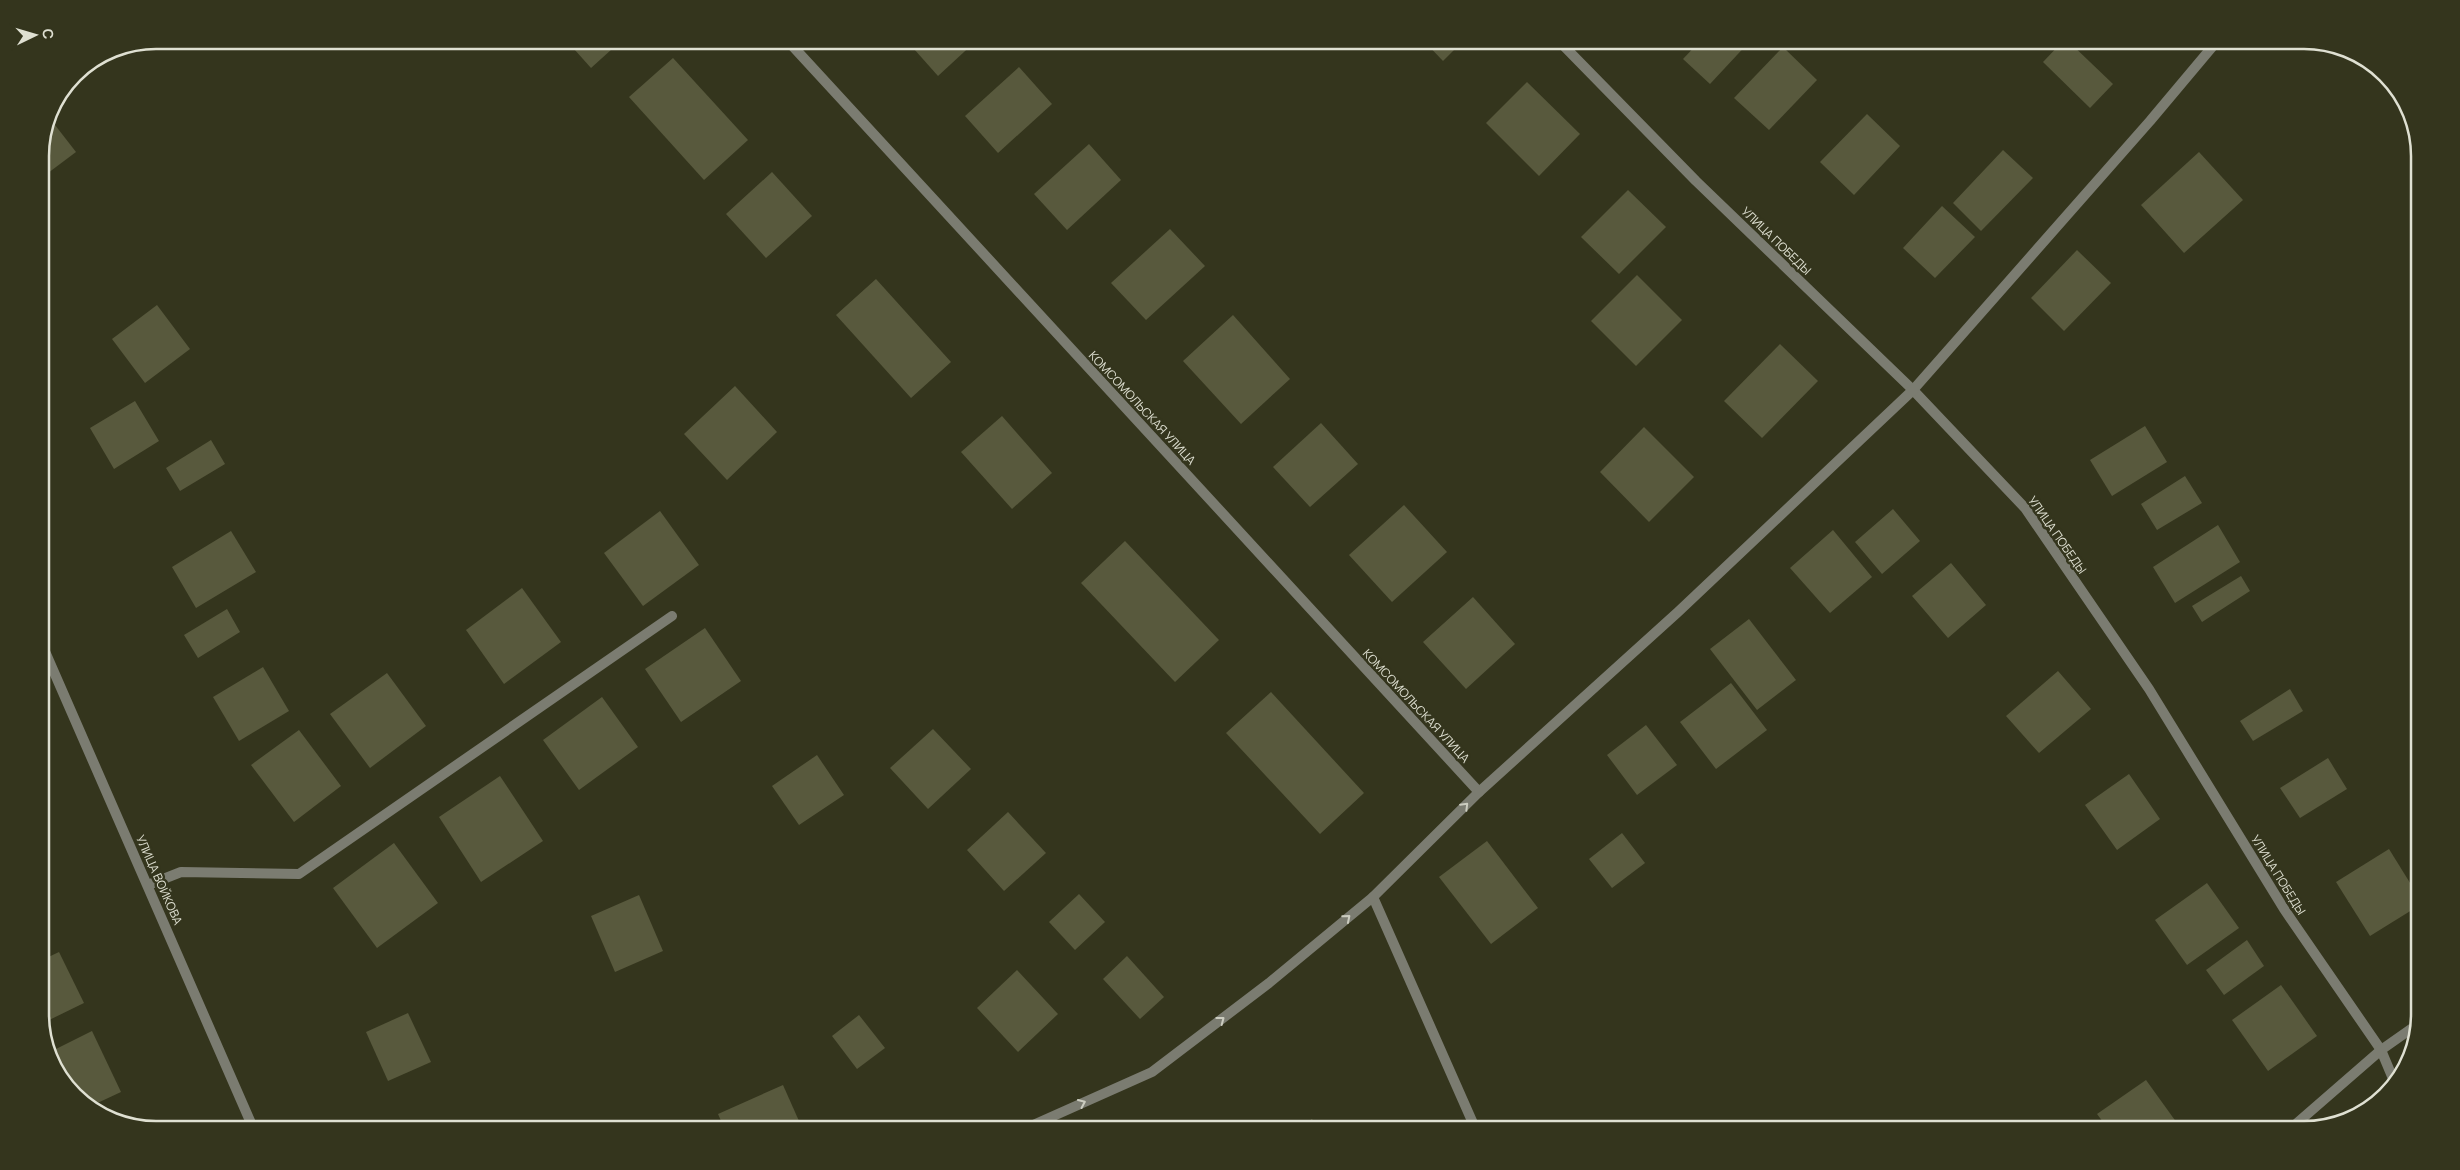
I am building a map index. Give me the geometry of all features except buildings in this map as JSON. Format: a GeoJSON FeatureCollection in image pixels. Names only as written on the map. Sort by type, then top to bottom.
{"type":"FeatureCollection","features":[{"type":"Feature","properties":{"kind":"street","name":"КОМСОМОЛЬСКАЯ УЛИЦА"},"geometry":{"type":"LineString","coordinates":[[795,49],[1478,792]]}},
{"type":"Feature","properties":{"kind":"street","name":"УЛИЦА ПОБЕДЫ"},"geometry":{"type":"LineString","coordinates":[[1567,49],[1696,181],[1912,390],[2025,508],[2149,689],[2284,909],[2381,1050],[2392,1075]]}},
{"type":"Feature","properties":{"kind":"street"},"geometry":{"type":"LineString","coordinates":[[1042,1121],[1152,1072],[1269,983],[1373,896],[1478,792],[1678,612],[1912,390],[2210,49]]}},
{"type":"Feature","properties":{"kind":"street"},"geometry":{"type":"LineString","coordinates":[[148,885],[181,872],[299,874],[672,616]]}},
{"type":"Feature","properties":{"kind":"street","name":"УЛИЦА ВОЙКОВА"},"geometry":{"type":"LineString","coordinates":[[49,660],[250,1121]]}},
{"type":"Feature","properties":{"kind":"street"},"geometry":{"type":"LineString","coordinates":[[1373,896],[1472,1121]]}},
{"type":"Feature","properties":{"kind":"street"},"geometry":{"type":"LineString","coordinates":[[2299,1121],[2381,1050],[2410,1030]]}}]}
